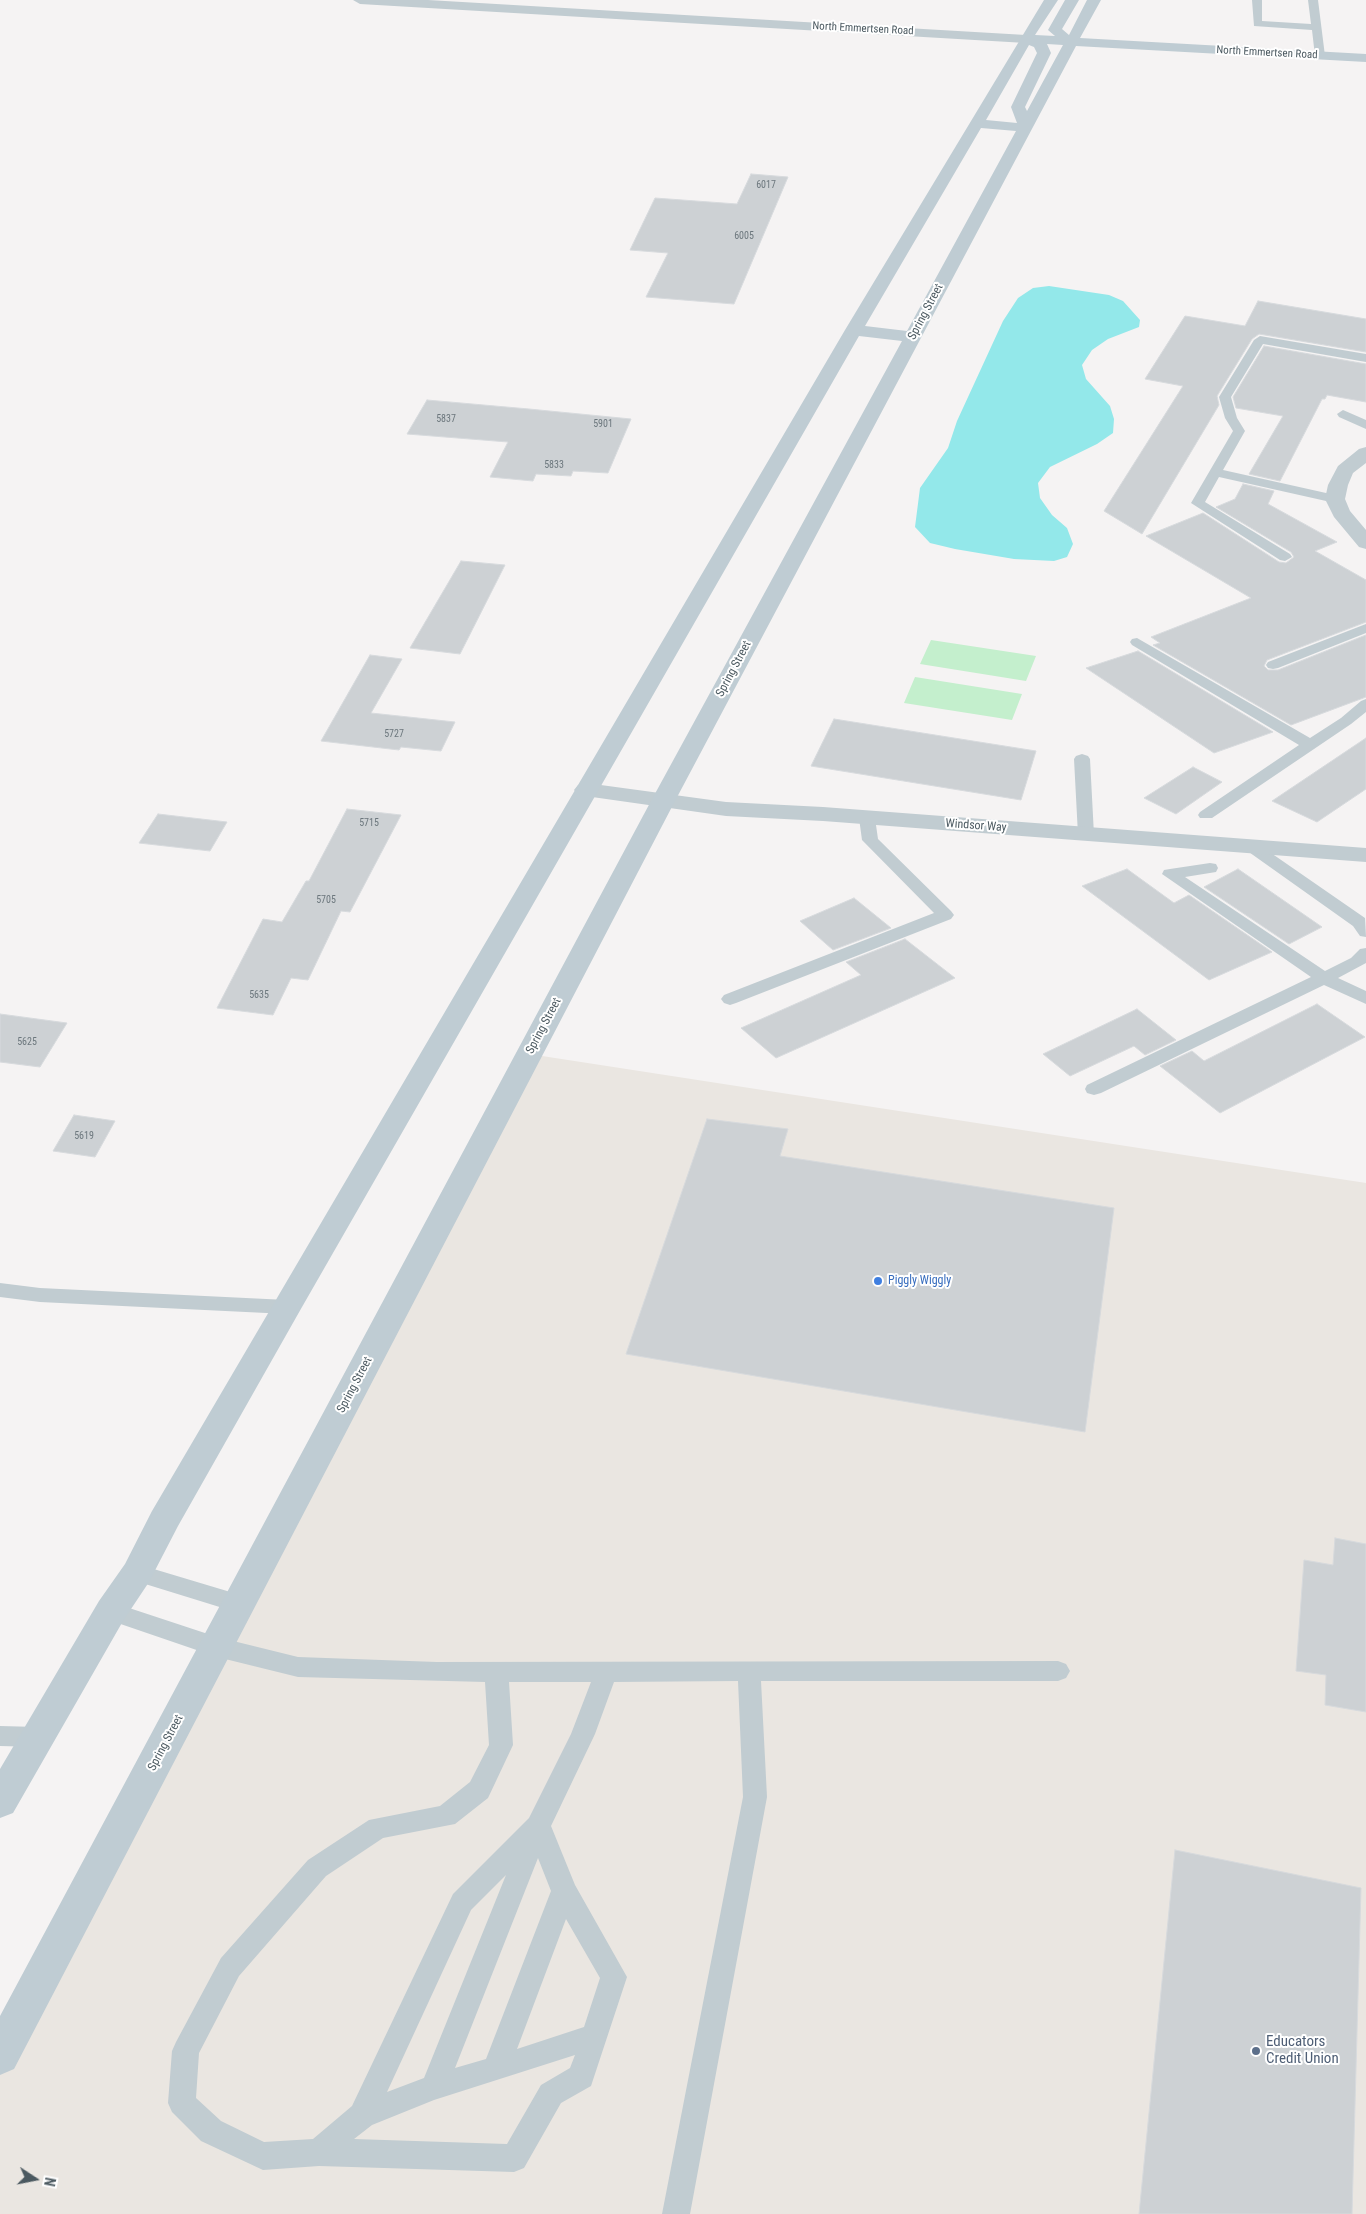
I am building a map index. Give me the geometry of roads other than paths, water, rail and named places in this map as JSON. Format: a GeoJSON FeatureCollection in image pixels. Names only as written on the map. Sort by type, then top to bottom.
{"type":"FeatureCollection","features":[{"type":"Feature","properties":{"kind":"main road"},"geometry":{"type":"LineString","coordinates":[[0,1802],[111,1611],[137,1572],[164,1520],[287,1306],[854,330],[1051,0]]}},
{"type":"Feature","properties":{"kind":"main road"},"geometry":{"type":"LineString","coordinates":[[1072,0],[1055,30],[1073,41]]}},
{"type":"Feature","properties":{"kind":"main road","name":"Spring Street"},"geometry":{"type":"LineString","coordinates":[[0,2056],[663,801],[1094,0]]}},
{"type":"Feature","properties":{"kind":"main road"},"geometry":{"type":"LineString","coordinates":[[976,123],[1026,128],[1018,107],[1044,52],[1040,44],[1026,39]]}},
{"type":"Feature","properties":{"kind":"main road","name":"North Emmertsen Road"},"geometry":{"type":"LineString","coordinates":[[1026,39],[1366,58]]}},
{"type":"Feature","properties":{"kind":"main road"},"geometry":{"type":"LineString","coordinates":[[854,330],[913,337]]}},
{"type":"Feature","properties":{"kind":"street","name":"North Emmertsen Road"},"geometry":{"type":"LineString","coordinates":[[360,0],[1026,39]]}},
{"type":"Feature","properties":{"kind":"street"},"geometry":{"type":"LineString","coordinates":[[1366,453],[1345,470],[1338,485],[1335,499],[1341,514],[1366,543]]}},
{"type":"Feature","properties":{"kind":"street","name":"Windsor Way"},"geometry":{"type":"LineString","coordinates":[[586,790],[726,809],[1366,855]]}},
{"type":"Feature","properties":{"kind":"lane"},"geometry":{"type":"LineString","coordinates":[[1257,0],[1257,24],[1317,28]]}},
{"type":"Feature","properties":{"kind":"lane"},"geometry":{"type":"LineString","coordinates":[[1313,0],[1320,56]]}},
{"type":"Feature","properties":{"kind":"lane"},"geometry":{"type":"LineString","coordinates":[[1285,557],[1198,503],[1239,431],[1230,418],[1225,397],[1260,340],[1366,358]]}},
{"type":"Feature","properties":{"kind":"lane"},"geometry":{"type":"LineString","coordinates":[[1342,414],[1366,425]]}},
{"type":"Feature","properties":{"kind":"lane"},"geometry":{"type":"LineString","coordinates":[[1215,472],[1335,499]]}},
{"type":"Feature","properties":{"kind":"lane"},"geometry":{"type":"LineString","coordinates":[[1273,665],[1366,628]]}},
{"type":"Feature","properties":{"kind":"lane"},"geometry":{"type":"LineString","coordinates":[[1137,642],[1310,745]]}},
{"type":"Feature","properties":{"kind":"lane"},"geometry":{"type":"LineString","coordinates":[[1206,815],[1346,721],[1366,704]]}},
{"type":"Feature","properties":{"kind":"lane"},"geometry":{"type":"LineString","coordinates":[[1082,759],[1086,835]]}},
{"type":"Feature","properties":{"kind":"lane"},"geometry":{"type":"LineString","coordinates":[[730,999],[945,915],[870,840],[867,818]]}},
{"type":"Feature","properties":{"kind":"lane"},"geometry":{"type":"LineString","coordinates":[[1252,847],[1359,922],[1366,932]]}},
{"type":"Feature","properties":{"kind":"lane"},"geometry":{"type":"LineString","coordinates":[[1210,868],[1170,874],[1324,978],[1366,998]]}},
{"type":"Feature","properties":{"kind":"lane"},"geometry":{"type":"LineString","coordinates":[[1094,1089],[1357,962],[1366,952]]}},
{"type":"Feature","properties":{"kind":"lane"},"geometry":{"type":"LineString","coordinates":[[0,1290],[40,1295],[287,1306]]}},
{"type":"Feature","properties":{"kind":"lane"},"geometry":{"type":"LineString","coordinates":[[137,1572],[239,1604]]}},
{"type":"Feature","properties":{"kind":"lane"},"geometry":{"type":"LineString","coordinates":[[111,1611],[217,1647],[298,1667],[496,1672],[1058,1671]]}},
{"type":"Feature","properties":{"kind":"lane"},"geometry":{"type":"LineString","coordinates":[[676,2214],[755,1797],[749,1671]]}},
{"type":"Feature","properties":{"kind":"lane"},"geometry":{"type":"LineString","coordinates":[[496,1672],[501,1744],[479,1790],[446,1816],[378,1828],[317,1868],[230,1967],[186,2051],[182,2103],[211,2131],[263,2156],[319,2152],[514,2158],[551,2094],[581,2077],[614,1977],[564,1891],[538,1826]]}},
{"type":"Feature","properties":{"kind":"lane"},"geometry":{"type":"LineString","coordinates":[[434,2088],[498,1932],[538,1826],[583,1734],[606,1672]]}},
{"type":"Feature","properties":{"kind":"lane"},"geometry":{"type":"LineString","coordinates":[[0,1736],[38,1737]]}},
{"type":"Feature","properties":{"kind":"lane"},"geometry":{"type":"LineString","coordinates":[[362,2115],[462,1902],[538,1826]]}},
{"type":"Feature","properties":{"kind":"lane"},"geometry":{"type":"LineString","coordinates":[[496,2068],[564,1891]]}},
{"type":"Feature","properties":{"kind":"lane"},"geometry":{"type":"LineString","coordinates":[[319,2152],[362,2115],[434,2088],[594,2036]]}},
{"type":"Feature","properties":{"kind":"water"},"geometry":{"type":"Polygon","coordinates":[[[1049,286],[1109,295],[1123,301],[1140,320],[1139,327],[1108,339],[1092,350],[1082,365],[1086,379],[1110,406],[1114,419],[1113,433],[1097,444],[1050,467],[1038,483],[1040,498],[1052,515],[1067,528],[1073,544],[1067,557],[1054,561],[1014,559],[930,543],[915,527],[920,488],[948,448],[957,421],[1003,321],[1018,298],[1033,288],[1049,286]]]}},
{"type":"Feature","properties":{"kind":"place","name":"Piggly Wiggly"},"geometry":{"type":"Point","coordinates":[878,1281]}},
{"type":"Feature","properties":{"kind":"place","name":"Educators Credit Union"},"geometry":{"type":"Point","coordinates":[1256,2051]}}]}
